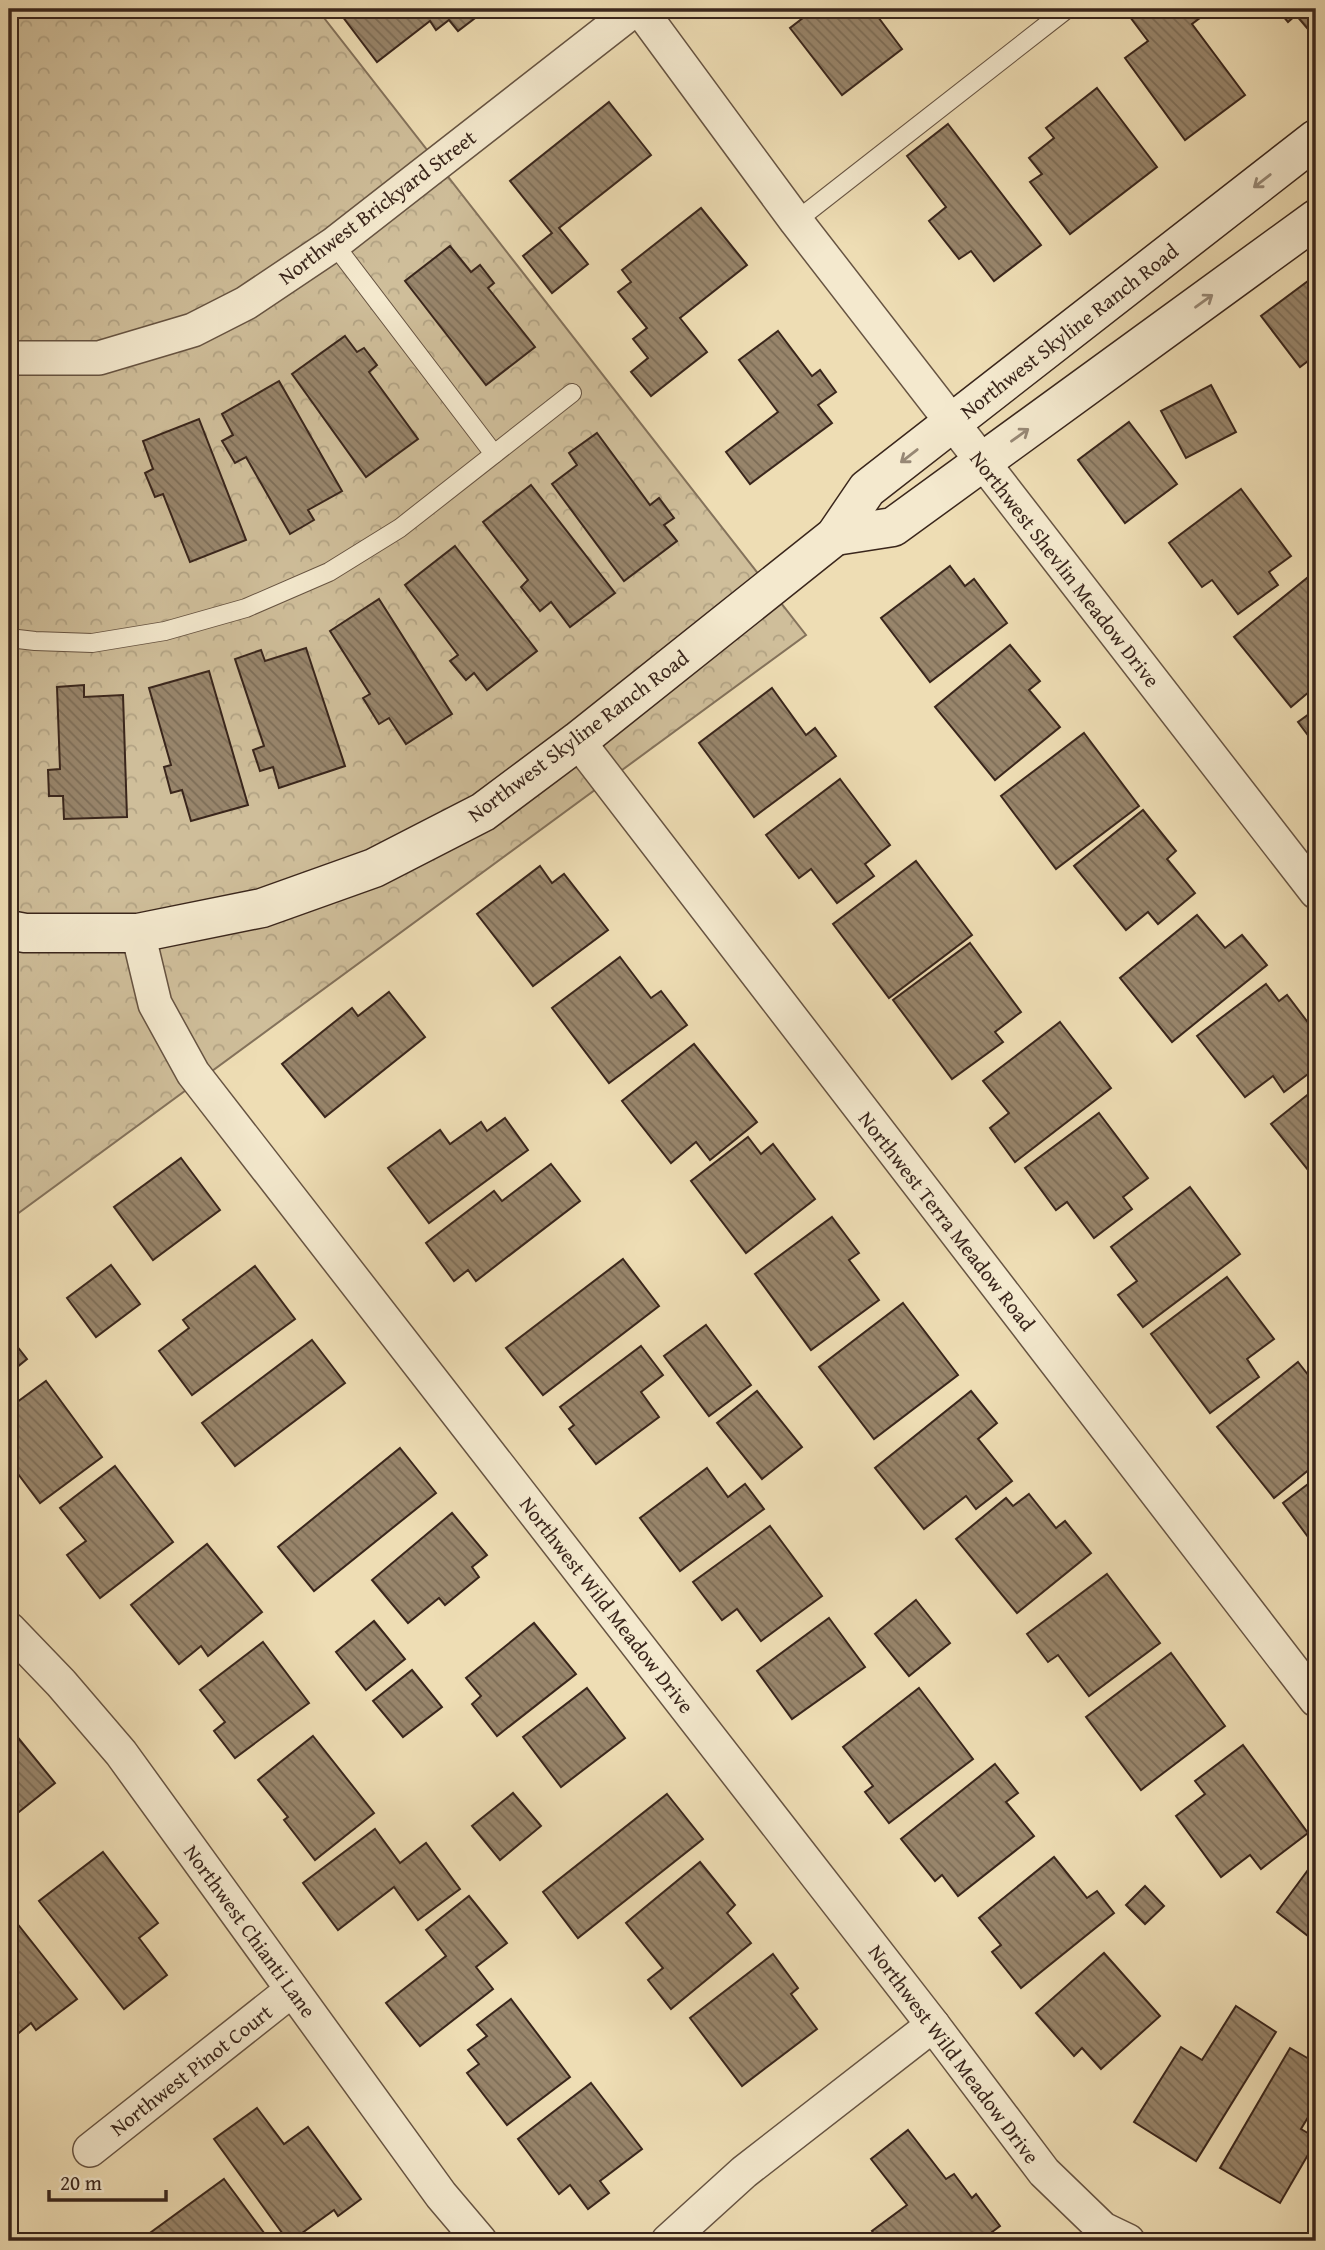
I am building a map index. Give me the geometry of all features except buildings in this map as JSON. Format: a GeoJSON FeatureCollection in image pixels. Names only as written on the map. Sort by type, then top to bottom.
{"type":"FeatureCollection","features":[{"type":"Feature","properties":{"kind":"street","name":"Northwest Shevlin Meadow Drive"},"geometry":{"type":"LineString","coordinates":[[638,9],[796,221],[1316,892]]}},
{"type":"Feature","properties":{"kind":"street","name":"Northwest Brickyard Street"},"geometry":{"type":"LineString","coordinates":[[9,358],[99,358],[193,330],[246,303],[334,244],[638,9]]}},
{"type":"Feature","properties":{"kind":"street","name":"Northwest Skyline Ranch Road"},"geometry":{"type":"LineString","coordinates":[[9,930],[25,933],[138,933],[262,908],[374,868],[483,812],[578,741],[835,536],[867,489],[1316,139]]}},
{"type":"Feature","properties":{"kind":"street","name":"Northwest Skyline Ranch Road"},"geometry":{"type":"LineString","coordinates":[[835,536],[893,527],[1316,219]]}},
{"type":"Feature","properties":{"kind":"street","name":"Northwest Terra Meadow Road"},"geometry":{"type":"LineString","coordinates":[[578,741],[1316,1700]]}},
{"type":"Feature","properties":{"kind":"street","name":"Northwest Wild Meadow Drive"},"geometry":{"type":"LineString","coordinates":[[138,933],[155,1004],[193,1073],[933,2025],[1044,2172],[1108,2237]]}},
{"type":"Feature","properties":{"kind":"street","name":"Northwest Chianti Lane"},"geometry":{"type":"LineString","coordinates":[[9,1629],[61,1683],[121,1753],[441,2195],[480,2241]]}},
{"type":"Feature","properties":{"kind":"street","name":"Northwest Pinot Court"},"geometry":{"type":"LineString","coordinates":[[90,2150],[292,1990]]}},
{"type":"Feature","properties":{"kind":"street"},"geometry":{"type":"LineString","coordinates":[[667,2241],[744,2172],[933,2025]]}},
{"type":"Feature","properties":{"kind":"lane"},"geometry":{"type":"LineString","coordinates":[[796,221],[1067,9]]}},
{"type":"Feature","properties":{"kind":"lane"},"geometry":{"type":"LineString","coordinates":[[334,244],[495,454]]}},
{"type":"Feature","properties":{"kind":"lane"},"geometry":{"type":"LineString","coordinates":[[9,638],[92,643],[165,631],[246,608],[329,572],[400,528],[572,393]]}},
{"type":"Feature","properties":{"kind":"green space"},"geometry":{"type":"Polygon","coordinates":[[[9,9],[317,9],[806,635],[9,1220],[9,9]]]}}]}
